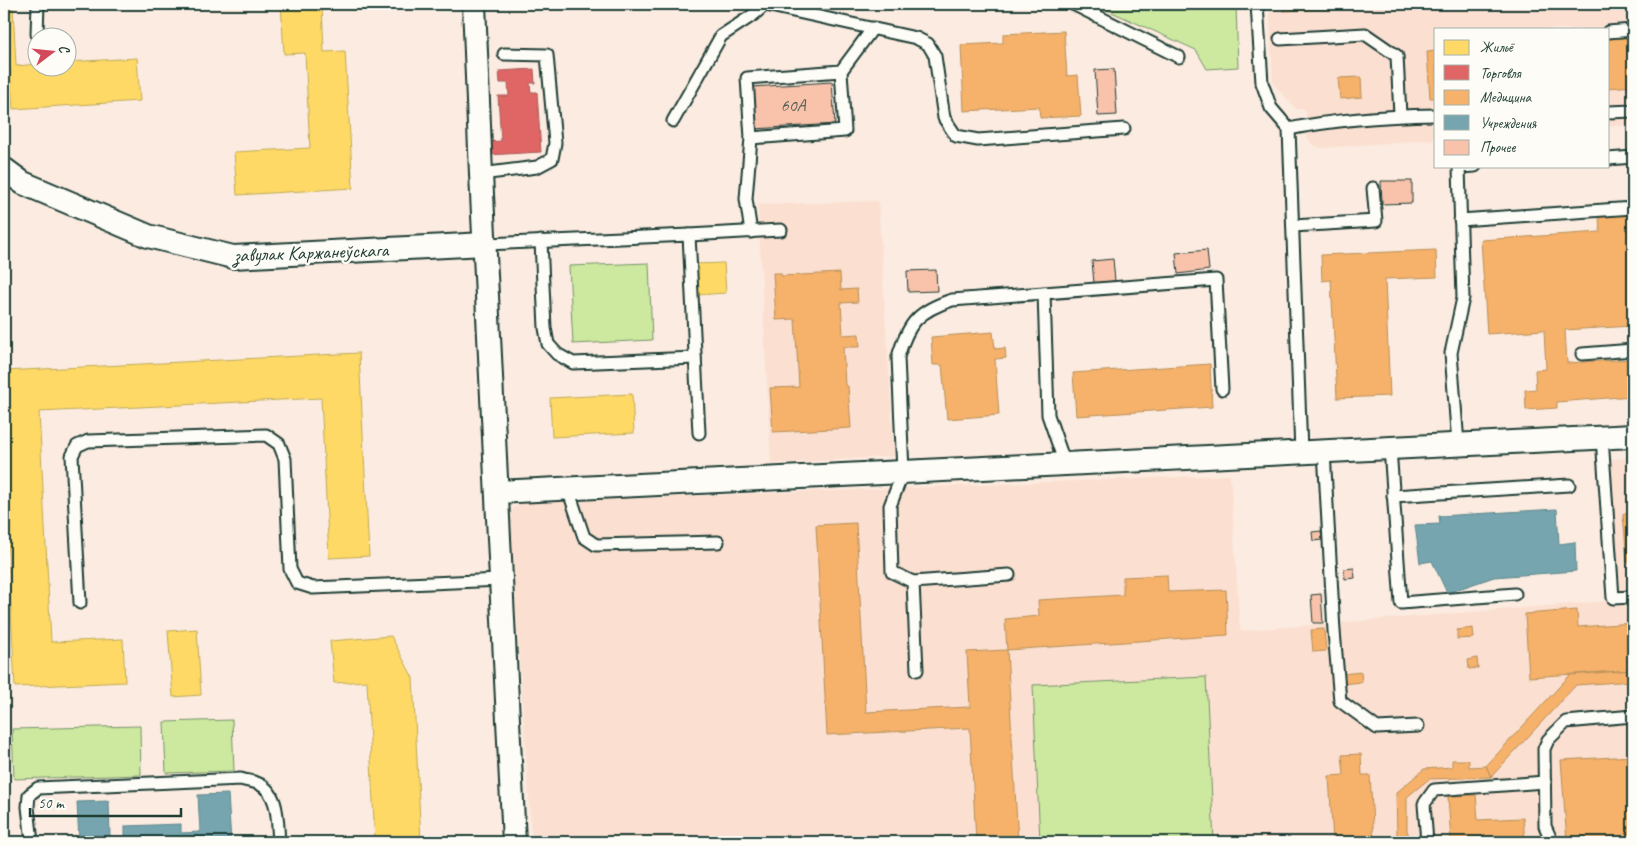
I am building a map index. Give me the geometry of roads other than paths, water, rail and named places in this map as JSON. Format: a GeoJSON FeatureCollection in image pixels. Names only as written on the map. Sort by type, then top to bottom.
{"type":"FeatureCollection","features":[{"type":"Feature","properties":{"kind":"street"},"geometry":{"type":"LineString","coordinates":[[474,4],[514,842]]}},
{"type":"Feature","properties":{"kind":"street","name":"завулак Каржанеўскага"},"geometry":{"type":"LineString","coordinates":[[4,169],[23,183],[148,236],[233,257],[485,244]]}},
{"type":"Feature","properties":{"kind":"street"},"geometry":{"type":"LineString","coordinates":[[497,492],[1633,436]]}},
{"type":"Feature","properties":{"kind":"lane"},"geometry":{"type":"LineString","coordinates":[[37,28],[38,4]]}},
{"type":"Feature","properties":{"kind":"lane"},"geometry":{"type":"LineString","coordinates":[[673,121],[721,36],[753,15],[763,4],[916,38],[928,44],[935,56],[944,118],[956,136],[978,140],[1124,128]]}},
{"type":"Feature","properties":{"kind":"lane"},"geometry":{"type":"LineString","coordinates":[[1073,4],[1179,56]]}},
{"type":"Feature","properties":{"kind":"lane"},"geometry":{"type":"LineString","coordinates":[[1257,4],[1262,83],[1271,108],[1289,129],[1302,452]]}},
{"type":"Feature","properties":{"kind":"lane"},"geometry":{"type":"LineString","coordinates":[[751,138],[845,131],[841,71],[873,28]]}},
{"type":"Feature","properties":{"kind":"lane"},"geometry":{"type":"LineString","coordinates":[[1610,32],[1633,30]]}},
{"type":"Feature","properties":{"kind":"lane"},"geometry":{"type":"LineString","coordinates":[[1280,40],[1365,34],[1397,56],[1400,115]]}},
{"type":"Feature","properties":{"kind":"lane"},"geometry":{"type":"LineString","coordinates":[[481,174],[537,167],[552,159],[554,143],[547,55],[504,54]]}},
{"type":"Feature","properties":{"kind":"lane"},"geometry":{"type":"LineString","coordinates":[[752,232],[746,199],[751,138],[747,78],[841,71]]}},
{"type":"Feature","properties":{"kind":"lane"},"geometry":{"type":"LineString","coordinates":[[1610,112],[1633,111]]}},
{"type":"Feature","properties":{"kind":"lane"},"geometry":{"type":"LineString","coordinates":[[1289,129],[1307,125],[1400,115],[1434,115]]}},
{"type":"Feature","properties":{"kind":"lane"},"geometry":{"type":"LineString","coordinates":[[1610,159],[1633,157]]}},
{"type":"Feature","properties":{"kind":"lane"},"geometry":{"type":"LineString","coordinates":[[1458,444],[1451,353],[1463,298],[1459,168]]}},
{"type":"Feature","properties":{"kind":"lane"},"geometry":{"type":"LineString","coordinates":[[1293,226],[1376,221],[1373,188]]}},
{"type":"Feature","properties":{"kind":"lane"},"geometry":{"type":"LineString","coordinates":[[1460,220],[1633,208]]}},
{"type":"Feature","properties":{"kind":"lane"},"geometry":{"type":"LineString","coordinates":[[485,244],[781,230]]}},
{"type":"Feature","properties":{"kind":"lane"},"geometry":{"type":"LineString","coordinates":[[689,235],[699,433]]}},
{"type":"Feature","properties":{"kind":"lane"},"geometry":{"type":"LineString","coordinates":[[541,241],[545,328],[548,344],[557,354],[573,363],[695,358]]}},
{"type":"Feature","properties":{"kind":"lane"},"geometry":{"type":"LineString","coordinates":[[1009,575],[913,582],[892,572],[890,506],[903,472],[898,358],[903,341],[916,318],[927,309],[952,300],[1216,280],[1222,389]]}},
{"type":"Feature","properties":{"kind":"lane"},"geometry":{"type":"LineString","coordinates":[[1044,293],[1048,415],[1065,464]]}},
{"type":"Feature","properties":{"kind":"lane"},"geometry":{"type":"LineString","coordinates":[[1582,354],[1633,350]]}},
{"type":"Feature","properties":{"kind":"lane"},"geometry":{"type":"LineString","coordinates":[[80,603],[72,456],[77,446],[88,441],[266,435],[279,444],[285,459],[290,569],[297,583],[313,588],[501,580]]}},
{"type":"Feature","properties":{"kind":"lane"},"geometry":{"type":"LineString","coordinates":[[1602,437],[1613,598],[1633,597]]}},
{"type":"Feature","properties":{"kind":"lane"},"geometry":{"type":"LineString","coordinates":[[1390,448],[1401,604],[1515,594]]}},
{"type":"Feature","properties":{"kind":"lane"},"geometry":{"type":"LineString","coordinates":[[1324,451],[1334,631],[1340,701],[1377,728],[1418,726]]}},
{"type":"Feature","properties":{"kind":"lane"},"geometry":{"type":"LineString","coordinates":[[1393,496],[1569,485]]}},
{"type":"Feature","properties":{"kind":"lane"},"geometry":{"type":"LineString","coordinates":[[568,489],[584,537],[596,545],[718,542]]}},
{"type":"Feature","properties":{"kind":"lane"},"geometry":{"type":"LineString","coordinates":[[913,582],[917,670]]}},
{"type":"Feature","properties":{"kind":"lane"},"geometry":{"type":"LineString","coordinates":[[1552,842],[1546,826],[1544,750],[1548,740],[1566,722],[1633,716]]}},
{"type":"Feature","properties":{"kind":"lane"},"geometry":{"type":"LineString","coordinates":[[32,842],[28,808],[29,795],[38,788],[241,779],[258,783],[266,789],[275,801],[279,842]]}},
{"type":"Feature","properties":{"kind":"lane"},"geometry":{"type":"LineString","coordinates":[[1427,842],[1424,804],[1434,790],[1545,782]]}}]}
